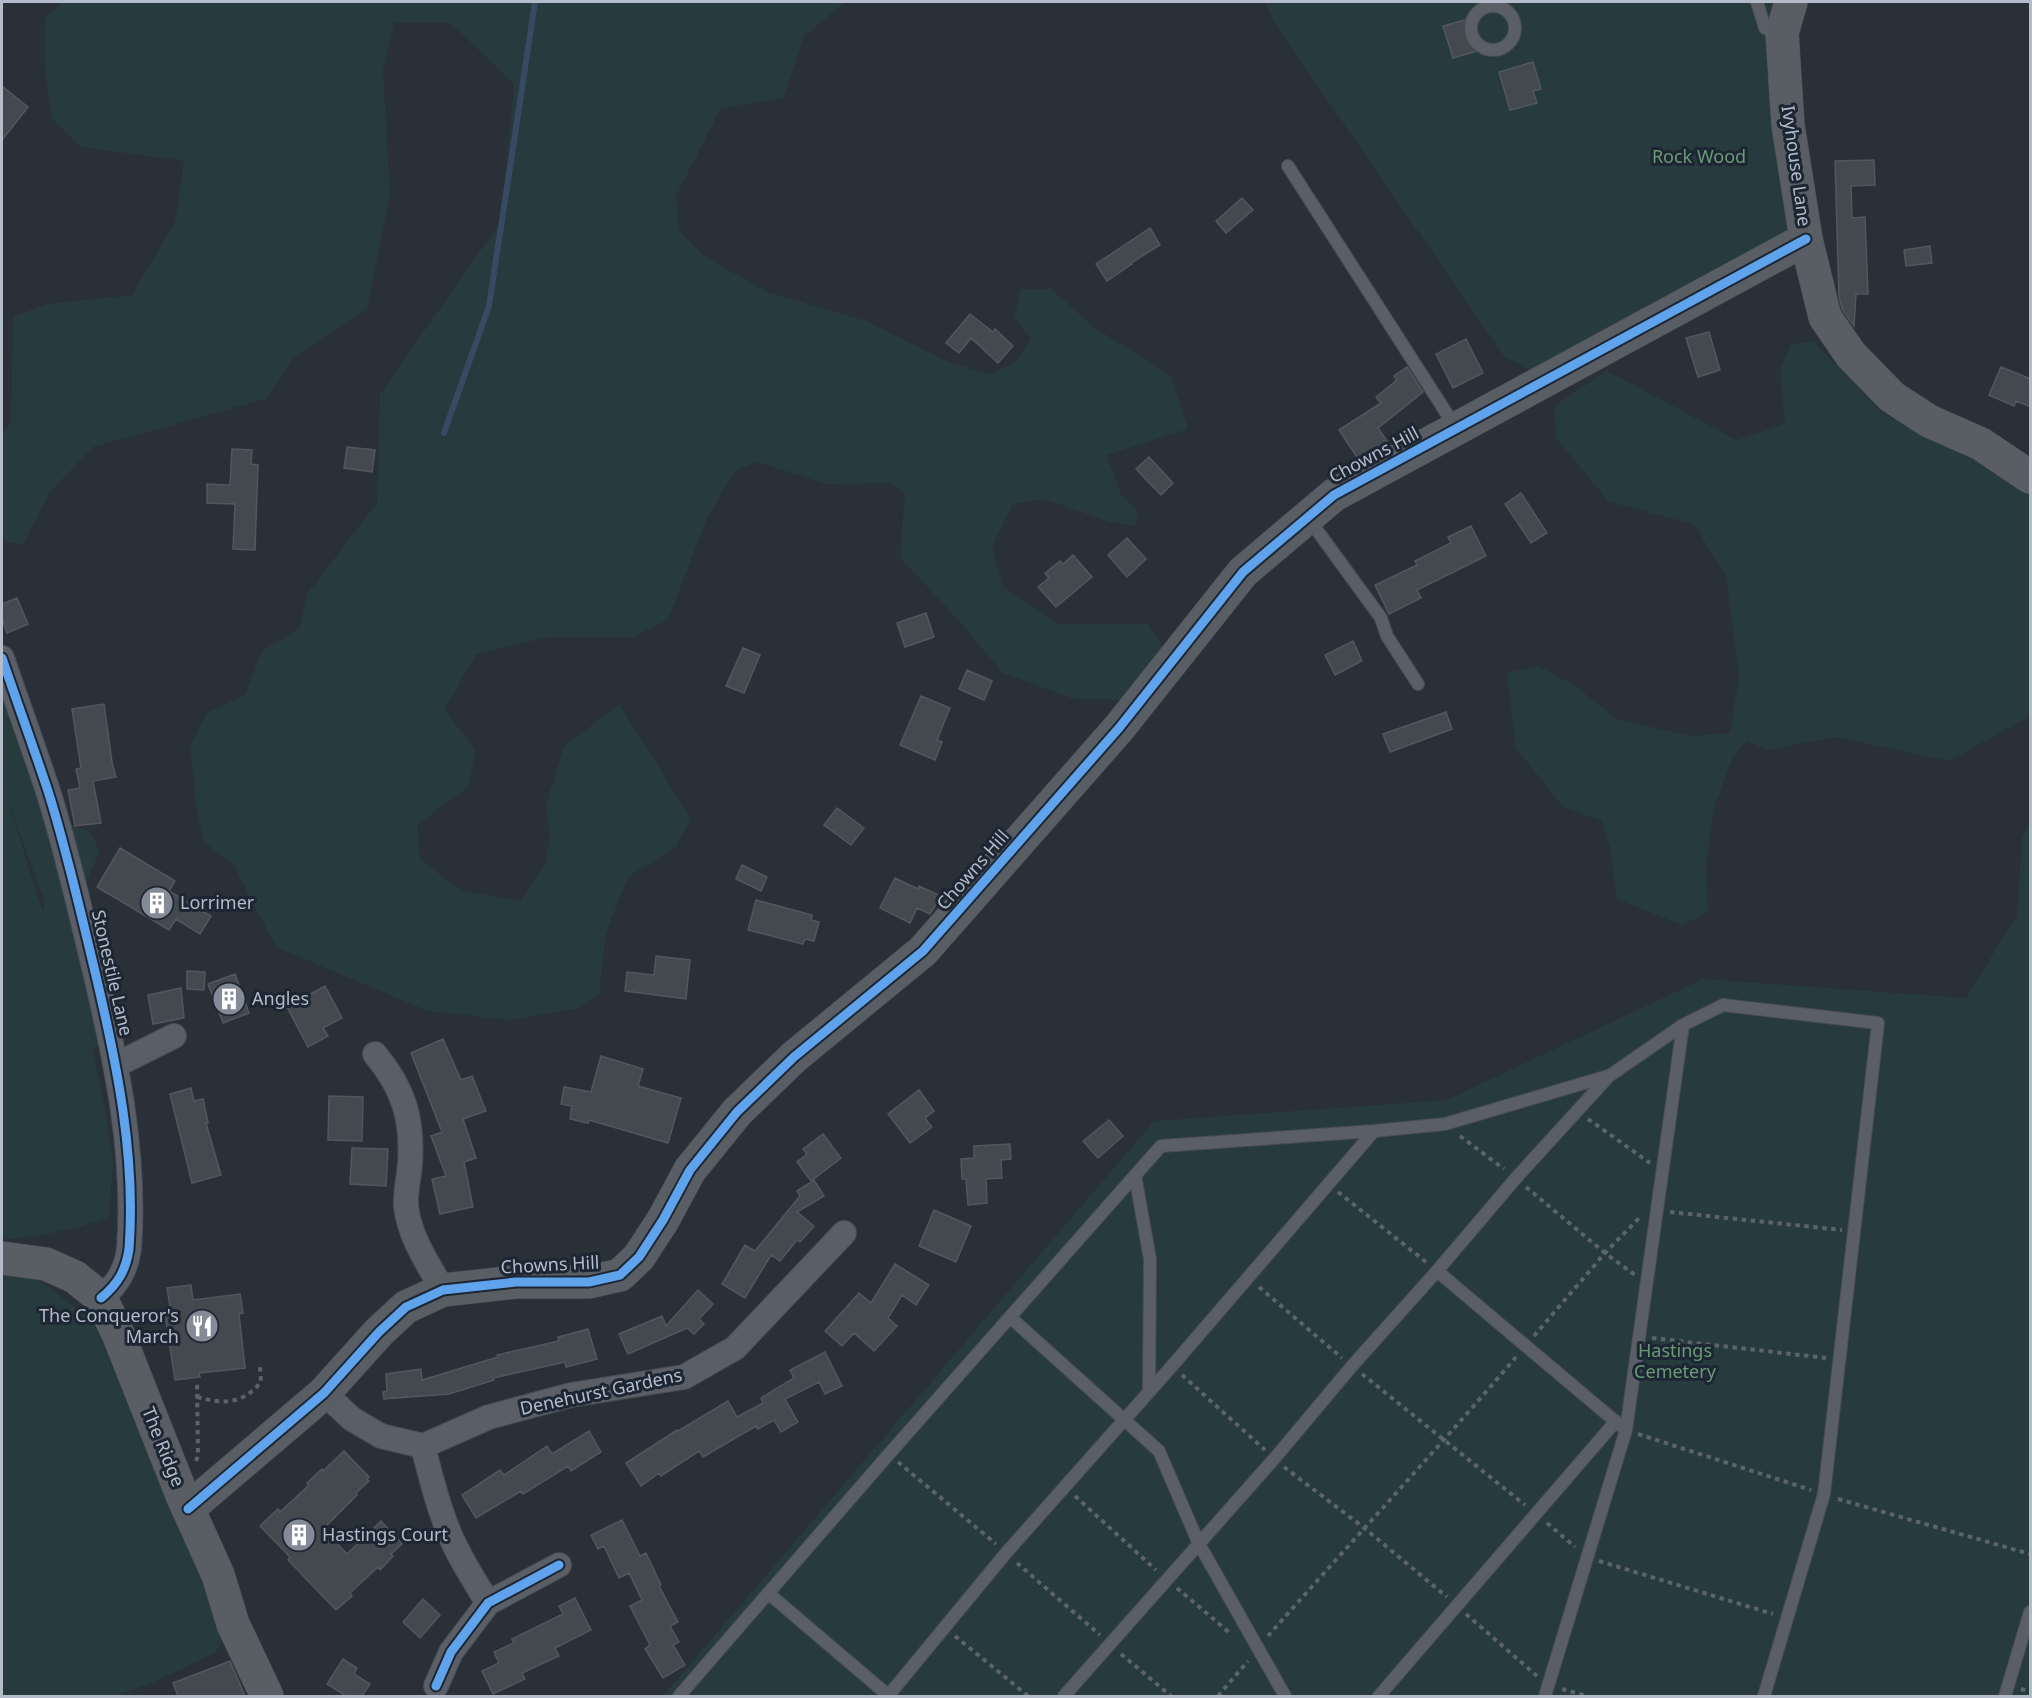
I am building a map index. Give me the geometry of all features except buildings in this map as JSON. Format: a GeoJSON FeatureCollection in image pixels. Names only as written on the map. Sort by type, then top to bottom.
{"type":"FeatureCollection","features":[{"type":"Feature","properties":{"kind":"street","name":"Ivyhouse Lane"},"geometry":{"type":"LineString","coordinates":[[1791,2],[1782,33],[1788,125],[1806,239],[1825,317],[1851,355],[1892,397],[1929,421],[1981,444],[2031,477]]}},
{"type":"Feature","properties":{"kind":"street","name":"Chowns Hill"},"geometry":{"type":"LineString","coordinates":[[185,1502],[324,1393],[379,1332],[406,1308],[442,1290],[516,1282],[589,1282],[620,1275],[639,1257],[663,1220],[690,1170],[738,1112],[794,1057],[923,951],[1119,728],[1243,572],[1334,495],[1806,239]]}},
{"type":"Feature","properties":{"kind":"street","name":"Stonestile Lane"},"geometry":{"type":"LineString","coordinates":[[2,658],[51,804],[79,905],[117,1065],[129,1156],[130,1234],[128,1261],[122,1276],[101,1298]]}},
{"type":"Feature","properties":{"kind":"street"},"geometry":{"type":"LineString","coordinates":[[117,1065],[174,1036]]}},
{"type":"Feature","properties":{"kind":"street"},"geometry":{"type":"LineString","coordinates":[[375,1054],[389,1071],[402,1095],[410,1144],[406,1206],[414,1235],[442,1290]]}},
{"type":"Feature","properties":{"kind":"street","name":"Denehurst Gardens"},"geometry":{"type":"LineString","coordinates":[[423,1446],[489,1417],[571,1395],[684,1377],[735,1348],[844,1233]]}},
{"type":"Feature","properties":{"kind":"street","name":"The Ridge"},"geometry":{"type":"LineString","coordinates":[[2,1258],[46,1264],[75,1277],[101,1298],[119,1336],[185,1502],[218,1575],[233,1624],[267,1696]]}},
{"type":"Feature","properties":{"kind":"street"},"geometry":{"type":"LineString","coordinates":[[324,1393],[352,1419],[381,1436],[423,1446],[432,1483],[448,1531],[488,1603]]}},
{"type":"Feature","properties":{"kind":"street"},"geometry":{"type":"LineString","coordinates":[[436,1686],[452,1652],[488,1603],[559,1565]]}},
{"type":"Feature","properties":{"kind":"lane"},"geometry":{"type":"LineString","coordinates":[[1757,2],[1765,28],[1782,33]]}},
{"type":"Feature","properties":{"kind":"lane"},"geometry":{"type":"LineString","coordinates":[[1288,166],[1457,429]]}},
{"type":"Feature","properties":{"kind":"lane"},"geometry":{"type":"LineString","coordinates":[[1308,517],[1381,618],[1387,636],[1418,684]]}},
{"type":"Feature","properties":{"kind":"lane"},"geometry":{"type":"LineString","coordinates":[[1064,1696],[1274,1459],[1516,1178],[1609,1076],[1683,1025],[1723,1005],[1878,1023],[1824,1494],[1764,1696]]}},
{"type":"Feature","properties":{"kind":"lane"},"geometry":{"type":"LineString","coordinates":[[1546,1691],[1587,1558],[1621,1426],[1639,1336],[1683,1025]]}},
{"type":"Feature","properties":{"kind":"lane"},"geometry":{"type":"LineString","coordinates":[[679,1696],[1161,1146],[1445,1124],[1609,1076]]}},
{"type":"Feature","properties":{"kind":"lane"},"geometry":{"type":"LineString","coordinates":[[768,1593],[888,1696],[1006,1553],[1172,1366],[1374,1131]]}},
{"type":"Feature","properties":{"kind":"lane"},"geometry":{"type":"LineString","coordinates":[[1135,1175],[1150,1259],[1149,1392]]}},
{"type":"Feature","properties":{"kind":"lane"},"geometry":{"type":"LineString","coordinates":[[1437,1271],[1621,1426]]}},
{"type":"Feature","properties":{"kind":"lane"},"geometry":{"type":"LineString","coordinates":[[1011,1318],[1159,1451],[1199,1544],[1285,1696]]}},
{"type":"Feature","properties":{"kind":"lane"},"geometry":{"type":"LineString","coordinates":[[1379,1696],[1538,1515],[1621,1426]]}},
{"type":"Feature","properties":{"kind":"lane"},"geometry":{"type":"LineString","coordinates":[[2005,1696],[2031,1612]]}},
{"type":"Feature","properties":{"kind":"path"},"geometry":{"type":"LineString","coordinates":[[1577,1112],[1662,1171]]}},
{"type":"Feature","properties":{"kind":"path"},"geometry":{"type":"LineString","coordinates":[[1445,1124],[1516,1178],[1605,1253],[1647,1283]]}},
{"type":"Feature","properties":{"kind":"path"},"geometry":{"type":"LineString","coordinates":[[1328,1184],[1437,1271]]}},
{"type":"Feature","properties":{"kind":"path"},"geometry":{"type":"LineString","coordinates":[[1218,1696],[1363,1527],[1446,1440],[1605,1253],[1658,1204],[1854,1232]]}},
{"type":"Feature","properties":{"kind":"path"},"geometry":{"type":"LineString","coordinates":[[1247,1277],[1352,1366],[1538,1515],[1587,1558],[1788,1618]]}},
{"type":"Feature","properties":{"kind":"path"},"geometry":{"type":"LineString","coordinates":[[1639,1336],[1840,1359]]}},
{"type":"Feature","properties":{"kind":"path"},"geometry":{"type":"LineString","coordinates":[[197,1397],[218,1402],[233,1401],[252,1392],[261,1382],[260,1366]]}},
{"type":"Feature","properties":{"kind":"path"},"geometry":{"type":"LineString","coordinates":[[1172,1366],[1274,1459],[1363,1527],[1458,1606],[1546,1691],[1587,1696]]}},
{"type":"Feature","properties":{"kind":"path"},"geometry":{"type":"LineString","coordinates":[[185,1502],[198,1455],[197,1382]]}},
{"type":"Feature","properties":{"kind":"path"},"geometry":{"type":"LineString","coordinates":[[1621,1426],[1824,1494],[2031,1554]]}},
{"type":"Feature","properties":{"kind":"path"},"geometry":{"type":"LineString","coordinates":[[889,1454],[1171,1696]]}},
{"type":"Feature","properties":{"kind":"path"},"geometry":{"type":"LineString","coordinates":[[945,1627],[1028,1696]]}},
{"type":"Feature","properties":{"kind":"green space"},"geometry":{"type":"Polygon","coordinates":[[[63,2],[846,2],[804,36],[783,98],[721,108],[676,196],[679,231],[704,256],[767,292],[866,321],[950,363],[991,374],[1016,361],[1031,338],[1014,318],[1021,289],[1051,289],[1094,327],[1171,376],[1188,429],[1107,455],[1121,495],[1138,511],[1135,526],[1110,522],[1044,499],[1013,504],[992,547],[1003,587],[1059,624],[1147,624],[1168,654],[1125,699],[1074,699],[1003,673],[900,557],[905,495],[890,483],[826,484],[758,462],[735,470],[707,518],[668,620],[633,637],[548,637],[476,654],[445,709],[475,751],[469,786],[417,825],[420,859],[461,891],[521,901],[545,864],[550,837],[546,805],[564,747],[619,704],[691,819],[675,848],[628,877],[606,933],[599,994],[576,1009],[511,1020],[428,1011],[276,947],[234,866],[204,842],[197,813],[190,745],[207,713],[245,695],[262,651],[299,629],[308,593],[377,503],[380,394],[502,220],[514,84],[451,23],[394,23],[383,70],[390,194],[367,308],[294,357],[266,399],[93,447],[50,492],[23,544],[5,542],[2,533],[2,434],[11,422],[13,317],[47,304],[132,295],[175,222],[184,161],[82,147],[52,119],[45,68],[45,17],[63,2]]]}},
{"type":"Feature","properties":{"kind":"green space","name":"Rock Wood"},"geometry":{"type":"Polygon","coordinates":[[[1265,2],[1805,2],[1795,78],[1816,201],[1786,232],[1540,376],[1504,356],[1277,27],[1265,2]]]}},
{"type":"Feature","properties":{"kind":"green space"},"geometry":{"type":"Polygon","coordinates":[[[1813,341],[1883,414],[1965,449],[2030,489],[2030,716],[1949,761],[1837,737],[1767,750],[1747,741],[1733,756],[1714,808],[1706,865],[1708,912],[1682,925],[1617,899],[1610,848],[1602,821],[1563,807],[1516,748],[1507,673],[1538,666],[1574,685],[1617,719],[1690,736],[1730,733],[1739,676],[1726,577],[1694,524],[1609,502],[1556,438],[1554,406],[1607,371],[1737,440],[1785,424],[1780,371],[1790,345],[1813,341]]]}},
{"type":"Feature","properties":{"kind":"green space"},"geometry":{"type":"Polygon","coordinates":[[[2,687],[39,723],[46,778],[62,821],[90,832],[100,851],[86,882],[100,1045],[92,1049],[113,1160],[109,1218],[56,1232],[2,1239],[2,687]],[[8,801],[43,913],[45,903],[8,801]]]}},
{"type":"Feature","properties":{"kind":"green space","name":"Hastings Cemetery"},"geometry":{"type":"Polygon","coordinates":[[[2030,821],[2030,1696],[663,1696],[1154,1121],[1447,1100],[1703,979],[1966,998],[2017,915],[2022,839],[2030,821]]]}},
{"type":"Feature","properties":{"kind":"green space"},"geometry":{"type":"Polygon","coordinates":[[[2,1269],[30,1274],[91,1318],[148,1439],[226,1632],[216,1652],[152,1683],[115,1696],[2,1696],[2,1269]]]}},
{"type":"Feature","properties":{"kind":"waterway"},"geometry":{"type":"LineString","coordinates":[[444,433],[489,306],[535,2]]}},
{"type":"Feature","properties":{"kind":"cycle path"},"geometry":{"type":"LineString","coordinates":[[188,1509],[324,1393],[379,1332],[406,1307],[443,1290],[516,1282],[589,1282],[620,1275],[639,1257],[663,1220],[690,1170],[737,1112],[794,1057],[923,951],[1119,728],[1243,572],[1334,495],[1806,239]]}},
{"type":"Feature","properties":{"kind":"cycle path"},"geometry":{"type":"LineString","coordinates":[[2,658],[48,791],[68,860],[118,1077],[130,1180],[129,1249],[126,1264],[120,1276],[101,1298]]}},
{"type":"Feature","properties":{"kind":"cycle path"},"geometry":{"type":"LineString","coordinates":[[436,1686],[451,1652],[488,1603],[559,1565]]}},
{"type":"Feature","properties":{"kind":"place","name":"Lorrimer"},"geometry":{"type":"Point","coordinates":[157,903]}},
{"type":"Feature","properties":{"kind":"place","name":"Angles"},"geometry":{"type":"Point","coordinates":[229,999]}},
{"type":"Feature","properties":{"kind":"place","name":"The Conqueror's March"},"geometry":{"type":"Point","coordinates":[202,1326]}},
{"type":"Feature","properties":{"kind":"place","name":"Hastings Court"},"geometry":{"type":"Point","coordinates":[299,1535]}}]}
